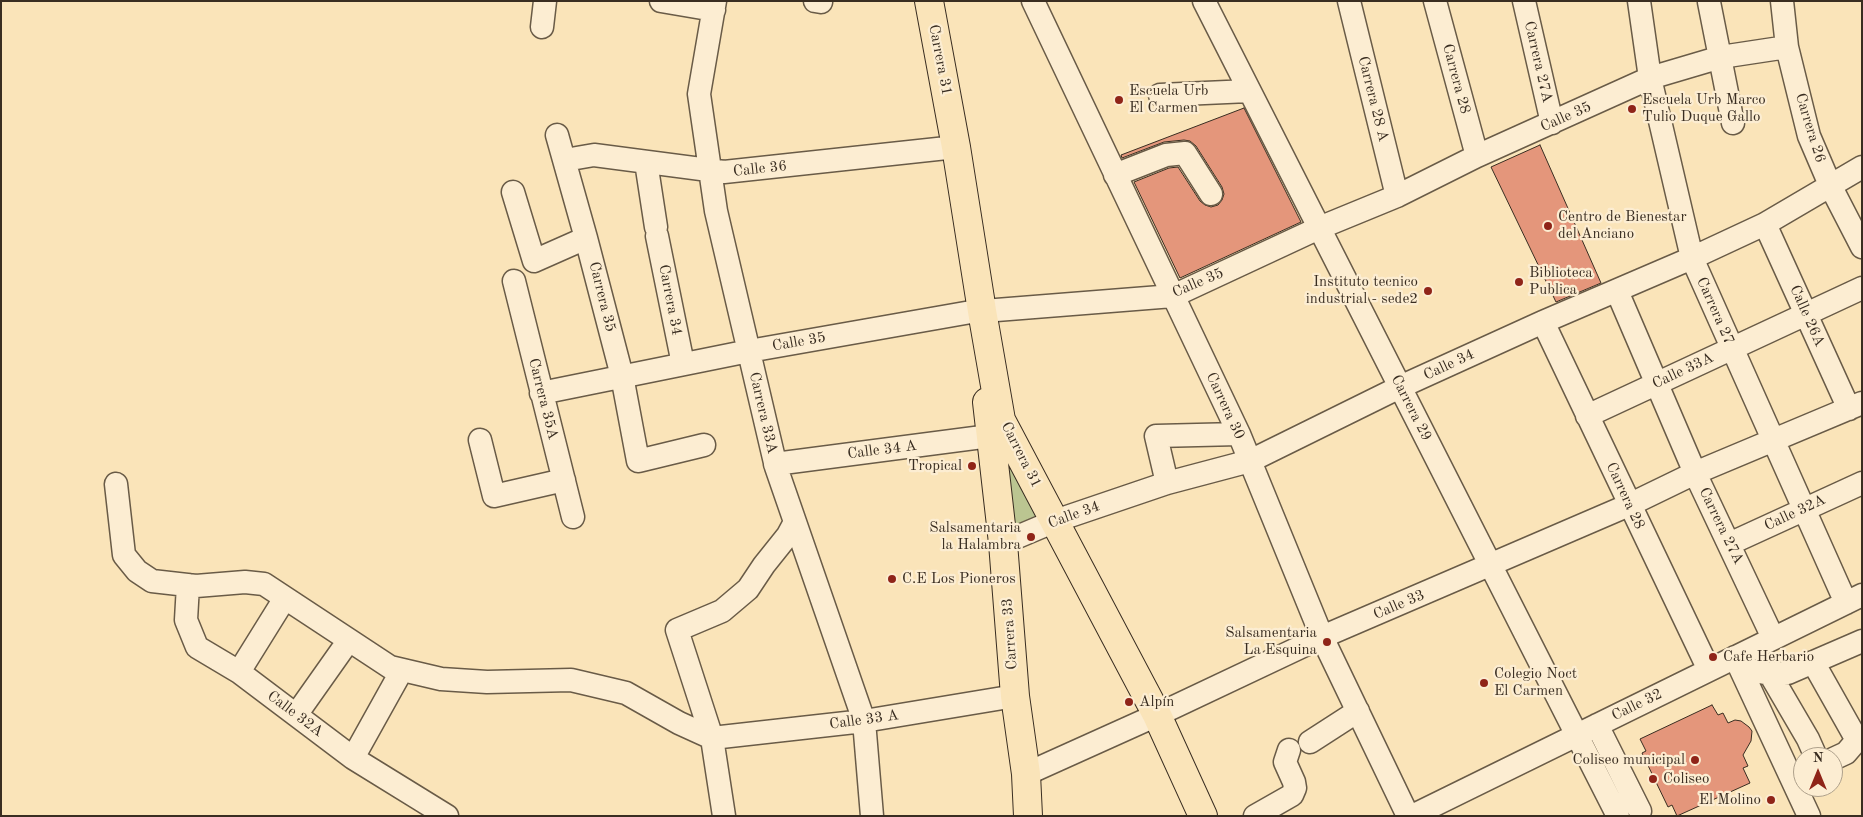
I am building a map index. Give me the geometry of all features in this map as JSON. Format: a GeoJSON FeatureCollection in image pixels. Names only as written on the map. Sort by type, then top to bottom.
{"type":"FeatureCollection","features":[{"type":"Feature","properties":{"kind":"main road","name":"Carrera 31"},"geometry":{"type":"LineString","coordinates":[[917,1],[948,148],[976,312],[990,430]]}},
{"type":"Feature","properties":{"kind":"main road","name":"Carrera 31"},"geometry":{"type":"LineString","coordinates":[[929,1],[948,148]]}},
{"type":"Feature","properties":{"kind":"main road","name":"Carrera 31"},"geometry":{"type":"LineString","coordinates":[[976,312],[1001,420],[1157,715],[1204,816]]}},
{"type":"Feature","properties":{"kind":"main road","name":"Carrera 33"},"geometry":{"type":"LineString","coordinates":[[990,430],[1003,543],[1015,696],[1026,774],[1023,814]]}},
{"type":"Feature","properties":{"kind":"street"},"geometry":{"type":"LineString","coordinates":[[542,27],[545,1]]}},
{"type":"Feature","properties":{"kind":"street"},"geometry":{"type":"LineString","coordinates":[[661,1],[714,6]]}},
{"type":"Feature","properties":{"kind":"street","name":"Carrera 30"},"geometry":{"type":"LineString","coordinates":[[1033,1],[1239,434],[1322,637],[1408,816]]}},
{"type":"Feature","properties":{"kind":"street","name":"Carrera 29"},"geometry":{"type":"LineString","coordinates":[[1204,1],[1618,816]]}},
{"type":"Feature","properties":{"kind":"street","name":"Carrera 28 A"},"geometry":{"type":"LineString","coordinates":[[1349,1],[1397,196]]}},
{"type":"Feature","properties":{"kind":"street","name":"Carrera 28"},"geometry":{"type":"LineString","coordinates":[[1435,1],[1477,156]]}},
{"type":"Feature","properties":{"kind":"street","name":"Carrera 27A"},"geometry":{"type":"LineString","coordinates":[[1524,1],[1552,123]]}},
{"type":"Feature","properties":{"kind":"street","name":"Carrera 27"},"geometry":{"type":"LineString","coordinates":[[1639,1],[1650,78],[1692,258],[1805,508],[1854,599]]}},
{"type":"Feature","properties":{"kind":"street","name":"Carrera 26"},"geometry":{"type":"LineString","coordinates":[[1782,1],[1787,47],[1809,136],[1830,185],[1862,246]]}},
{"type":"Feature","properties":{"kind":"street"},"geometry":{"type":"LineString","coordinates":[[1709,2],[1733,123]]}},
{"type":"Feature","properties":{"kind":"street","name":"Carrera 33A"},"geometry":{"type":"LineString","coordinates":[[714,6],[699,94],[716,210],[775,464],[864,720],[872,816]]}},
{"type":"Feature","properties":{"kind":"street","name":"Calle 35"},"geometry":{"type":"LineString","coordinates":[[541,392],[749,351],[976,312],[1173,296],[1319,228],[1397,196],[1477,156],[1650,78],[1721,58],[1787,47]]}},
{"type":"Feature","properties":{"kind":"street"},"geometry":{"type":"LineString","coordinates":[[1160,95],[1250,91]]}},
{"type":"Feature","properties":{"kind":"street","name":"Carrera 35"},"geometry":{"type":"LineString","coordinates":[[558,135],[622,376],[638,461],[704,445]]}},
{"type":"Feature","properties":{"kind":"street","name":"Calle 36"},"geometry":{"type":"LineString","coordinates":[[565,160],[594,155],[724,172],[948,148]]}},
{"type":"Feature","properties":{"kind":"street"},"geometry":{"type":"LineString","coordinates":[[1115,175],[1166,155],[1185,153],[1211,194]]}},
{"type":"Feature","properties":{"kind":"street","name":"Carrera 34"},"geometry":{"type":"LineString","coordinates":[[646,162],[656,232],[683,364]]}},
{"type":"Feature","properties":{"kind":"street","name":"Calle 34"},"geometry":{"type":"LineString","coordinates":[[1003,543],[1055,521],[1167,483],[1250,461],[1400,387],[1765,224],[1862,167]]}},
{"type":"Feature","properties":{"kind":"street"},"geometry":{"type":"LineString","coordinates":[[513,192],[534,261],[586,238]]}},
{"type":"Feature","properties":{"kind":"street","name":"Calle 26A"},"geometry":{"type":"LineString","coordinates":[[1765,224],[1807,317],[1855,406]]}},
{"type":"Feature","properties":{"kind":"street","name":"Carrera 35A"},"geometry":{"type":"LineString","coordinates":[[514,280],[573,517]]}},
{"type":"Feature","properties":{"kind":"street","name":"Calle 33A"},"geometry":{"type":"LineString","coordinates":[[1587,416],[1652,374],[1732,348],[1807,317],[1862,288]]}},
{"type":"Feature","properties":{"kind":"street"},"geometry":{"type":"LineString","coordinates":[[1617,291],[1652,374]]}},
{"type":"Feature","properties":{"kind":"street","name":"Carrera 28"},"geometry":{"type":"LineString","coordinates":[[1543,322],[1709,670]]}},
{"type":"Feature","properties":{"kind":"street","name":"Carrera 27A"},"geometry":{"type":"LineString","coordinates":[[1652,374],[1695,473],[1774,638]]}},
{"type":"Feature","properties":{"kind":"street","name":"Calle 33"},"geometry":{"type":"LineString","coordinates":[[1026,774],[1322,637],[1491,566],[1629,505],[1695,473],[1855,406]]}},
{"type":"Feature","properties":{"kind":"street","name":"Calle 34 A"},"geometry":{"type":"LineString","coordinates":[[775,464],[990,430]]}},
{"type":"Feature","properties":{"kind":"street"},"geometry":{"type":"LineString","coordinates":[[1167,483],[1156,436],[1239,434]]}},
{"type":"Feature","properties":{"kind":"street"},"geometry":{"type":"LineString","coordinates":[[480,440],[494,496],[564,480]]}},
{"type":"Feature","properties":{"kind":"street","name":"Calle 32A"},"geometry":{"type":"LineString","coordinates":[[1729,544],[1862,483]]}},
{"type":"Feature","properties":{"kind":"street"},"geometry":{"type":"LineString","coordinates":[[116,484],[124,556],[137,571],[152,581],[196,586],[245,582],[264,584],[390,667],[441,679],[487,682],[571,680],[626,693],[712,738]]}},
{"type":"Feature","properties":{"kind":"street"},"geometry":{"type":"LineString","coordinates":[[724,816],[712,738],[677,630],[722,611],[748,589],[788,534],[794,522]]}},
{"type":"Feature","properties":{"kind":"street","name":"Calle 32A"},"geometry":{"type":"LineString","coordinates":[[188,585],[186,620],[197,647],[239,672],[353,758],[447,816]]}},
{"type":"Feature","properties":{"kind":"street"},"geometry":{"type":"LineString","coordinates":[[239,672],[285,598]]}},
{"type":"Feature","properties":{"kind":"street","name":"Calle 32"},"geometry":{"type":"LineString","coordinates":[[1412,816],[1709,670],[1740,666],[1774,638],[1854,599]]}},
{"type":"Feature","properties":{"kind":"street"},"geometry":{"type":"LineString","coordinates":[[296,715],[349,640]]}},
{"type":"Feature","properties":{"kind":"street"},"geometry":{"type":"LineString","coordinates":[[1740,666],[1770,674],[1788,673],[1862,641]]}},
{"type":"Feature","properties":{"kind":"street"},"geometry":{"type":"LineString","coordinates":[[1813,662],[1859,734],[1846,753],[1843,754]]}},
{"type":"Feature","properties":{"kind":"street"},"geometry":{"type":"LineString","coordinates":[[1740,666],[1809,816]]}},
{"type":"Feature","properties":{"kind":"street"},"geometry":{"type":"LineString","coordinates":[[353,758],[402,670]]}},
{"type":"Feature","properties":{"kind":"street"},"geometry":{"type":"LineString","coordinates":[[1770,674],[1812,747]]}},
{"type":"Feature","properties":{"kind":"street","name":"Calle 33 A"},"geometry":{"type":"LineString","coordinates":[[712,738],[864,720],[1015,696]]}},
{"type":"Feature","properties":{"kind":"street"},"geometry":{"type":"LineString","coordinates":[[1310,742],[1358,711]]}},
{"type":"Feature","properties":{"kind":"street"},"geometry":{"type":"LineString","coordinates":[[1597,725],[1640,811]]}},
{"type":"Feature","properties":{"kind":"street"},"geometry":{"type":"LineString","coordinates":[[1255,816],[1292,795],[1295,788],[1294,782],[1285,762],[1289,750]]}},
{"type":"Feature","properties":{"kind":"green space"},"geometry":{"type":"Polygon","coordinates":[[[1003,442],[1043,514],[1010,529],[1003,442]]]}},
{"type":"Feature","properties":{"kind":"building"},"geometry":{"type":"Polygon","coordinates":[[[1244,108],[1301,222],[1180,278],[1134,182],[1169,168],[1178,167],[1200,201],[1211,207],[1218,205],[1222,200],[1224,194],[1222,187],[1196,146],[1190,141],[1164,142],[1122,158],[1121,155],[1244,108]]]}},
{"type":"Feature","properties":{"kind":"building","name":"Centro de Bienestar del Anciano"},"geometry":{"type":"Polygon","coordinates":[[[1540,145],[1601,283],[1556,302],[1491,167],[1540,145]]]}},
{"type":"Feature","properties":{"kind":"building","name":"Coliseo municipal"},"geometry":{"type":"Polygon","coordinates":[[[1712,705],[1718,715],[1723,713],[1728,723],[1735,720],[1741,721],[1752,731],[1751,741],[1743,755],[1748,766],[1743,768],[1750,783],[1677,816],[1672,805],[1668,807],[1642,753],[1646,751],[1640,739],[1712,705]]]}},
{"type":"Feature","properties":{"kind":"place","name":"Escuela Urb El Carmen"},"geometry":{"type":"Point","coordinates":[1119,100]}},
{"type":"Feature","properties":{"kind":"place","name":"Escuela Urb Marco Tulio Duque Gallo"},"geometry":{"type":"Point","coordinates":[1632,109]}},
{"type":"Feature","properties":{"kind":"place","name":"Centro de Bienestar del Anciano"},"geometry":{"type":"Point","coordinates":[1548,226]}},
{"type":"Feature","properties":{"kind":"place","name":"Biblioteca Publica"},"geometry":{"type":"Point","coordinates":[1519,282]}},
{"type":"Feature","properties":{"kind":"place","name":"Instituto tecnico industrial - sede2"},"geometry":{"type":"Point","coordinates":[1428,291]}},
{"type":"Feature","properties":{"kind":"place","name":"Tropical"},"geometry":{"type":"Point","coordinates":[972,466]}},
{"type":"Feature","properties":{"kind":"place","name":"Salsamentaria la Halambra"},"geometry":{"type":"Point","coordinates":[1031,537]}},
{"type":"Feature","properties":{"kind":"place","name":"C.E Los Pioneros"},"geometry":{"type":"Point","coordinates":[892,579]}},
{"type":"Feature","properties":{"kind":"place","name":"Salsamentaria La Esquina"},"geometry":{"type":"Point","coordinates":[1327,642]}},
{"type":"Feature","properties":{"kind":"place","name":"Cafe Herbario"},"geometry":{"type":"Point","coordinates":[1713,657]}},
{"type":"Feature","properties":{"kind":"place","name":"Colegio Noct El Carmen"},"geometry":{"type":"Point","coordinates":[1484,683]}},
{"type":"Feature","properties":{"kind":"place","name":"Alpín"},"geometry":{"type":"Point","coordinates":[1129,702]}},
{"type":"Feature","properties":{"kind":"place","name":"Coliseo municipal"},"geometry":{"type":"Point","coordinates":[1695,760]}},
{"type":"Feature","properties":{"kind":"place","name":"Coliseo"},"geometry":{"type":"Point","coordinates":[1653,779]}},
{"type":"Feature","properties":{"kind":"place","name":"El Molino"},"geometry":{"type":"Point","coordinates":[1771,800]}}]}
